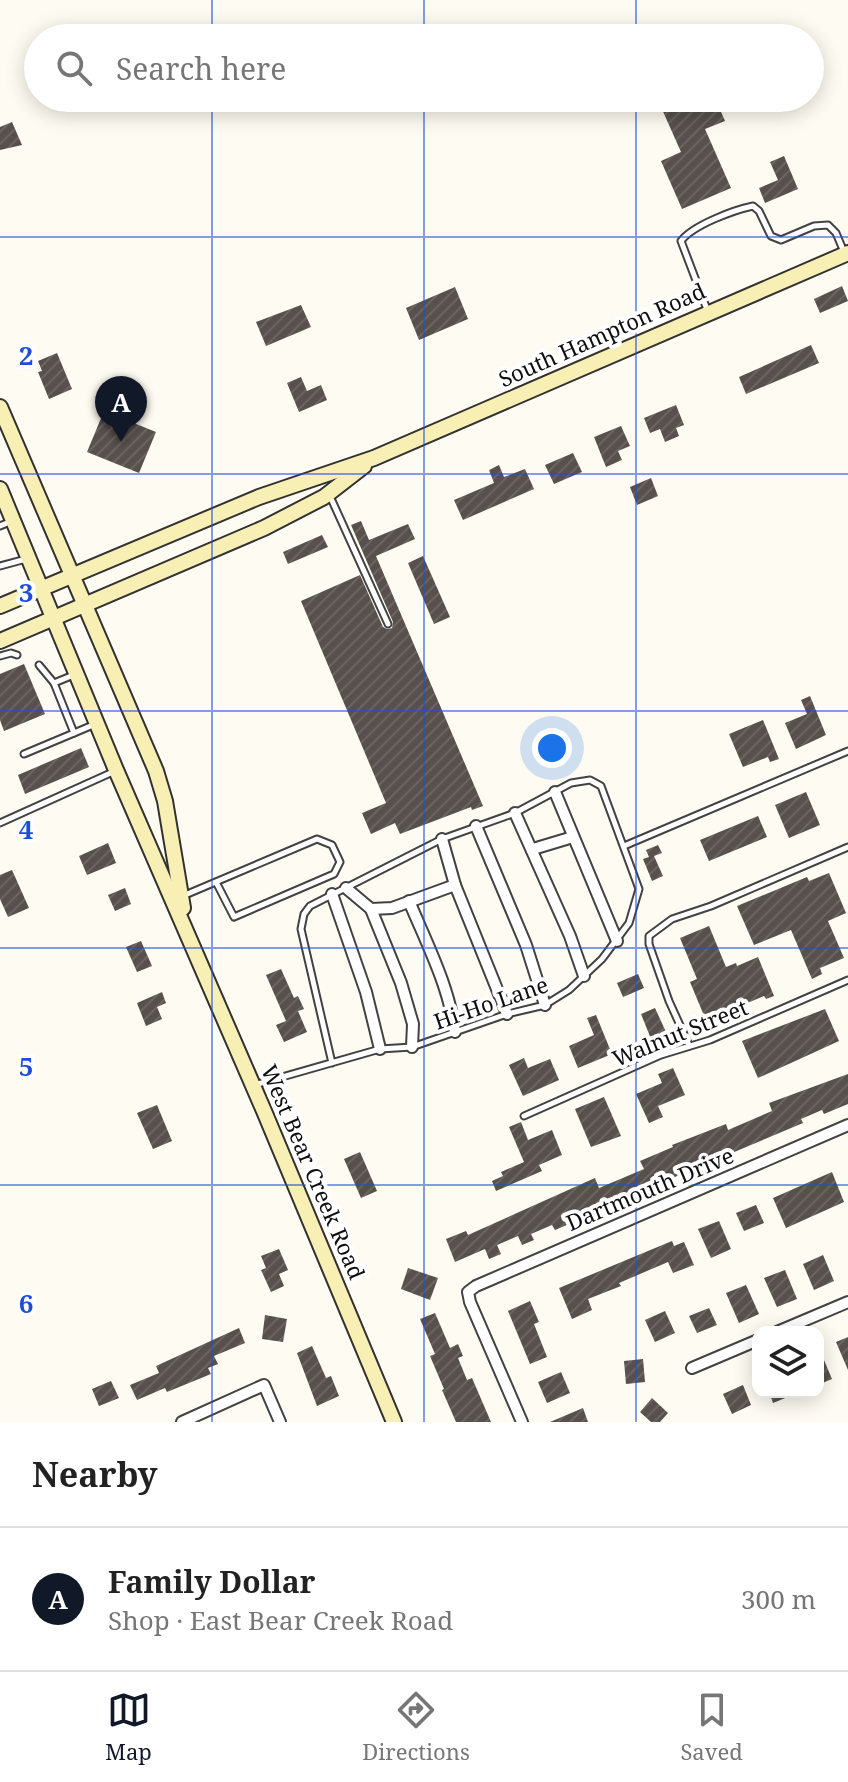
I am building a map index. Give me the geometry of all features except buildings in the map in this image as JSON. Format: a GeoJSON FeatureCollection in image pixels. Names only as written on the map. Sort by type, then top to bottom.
{"type":"FeatureCollection","features":[{"type":"Feature","properties":{"kind":"main road","name":"South Hampton Road"},"geometry":{"type":"LineString","coordinates":[[0,606],[259,497],[374,458],[846,254]]}},
{"type":"Feature","properties":{"kind":"main road","name":"West Bear Creek Road"},"geometry":{"type":"LineString","coordinates":[[0,407],[156,771],[165,801],[190,939]]}},
{"type":"Feature","properties":{"kind":"main road","name":"South Hampton Road"},"geometry":{"type":"LineString","coordinates":[[0,641],[264,528],[329,493],[374,458]]}},
{"type":"Feature","properties":{"kind":"main road","name":"West Bear Creek Road"},"geometry":{"type":"LineString","coordinates":[[0,489],[7,523],[29,558],[394,1422]]}},
{"type":"Feature","properties":{"kind":"street"},"geometry":{"type":"LineString","coordinates":[[555,792],[617,941]]}},
{"type":"Feature","properties":{"kind":"street"},"geometry":{"type":"LineString","coordinates":[[515,813],[570,936],[584,976]]}},
{"type":"Feature","properties":{"kind":"street"},"geometry":{"type":"LineString","coordinates":[[476,826],[526,945],[545,1005]]}},
{"type":"Feature","properties":{"kind":"street"},"geometry":{"type":"LineString","coordinates":[[533,849],[573,837]]}},
{"type":"Feature","properties":{"kind":"street"},"geometry":{"type":"LineString","coordinates":[[442,839],[455,885],[507,1014]]}},
{"type":"Feature","properties":{"kind":"street"},"geometry":{"type":"LineString","coordinates":[[371,909],[392,908],[455,885]]}},
{"type":"Feature","properties":{"kind":"street"},"geometry":{"type":"LineString","coordinates":[[346,888],[371,909],[401,983],[413,1024],[412,1047]]}},
{"type":"Feature","properties":{"kind":"street"},"geometry":{"type":"LineString","coordinates":[[332,894],[366,992],[380,1049]]}},
{"type":"Feature","properties":{"kind":"street"},"geometry":{"type":"LineString","coordinates":[[409,901],[442,979],[455,1032]]}},
{"type":"Feature","properties":{"kind":"street","name":"Dartmouth Drive"},"geometry":{"type":"LineString","coordinates":[[522,1422],[468,1292],[848,1125]]}},
{"type":"Feature","properties":{"kind":"street"},"geometry":{"type":"LineString","coordinates":[[791,1326],[848,1302]]}},
{"type":"Feature","properties":{"kind":"street"},"geometry":{"type":"LineString","coordinates":[[692,1368],[752,1343]]}},
{"type":"Feature","properties":{"kind":"street"},"geometry":{"type":"LineString","coordinates":[[189,1421],[264,1385],[280,1422]]}},
{"type":"Feature","properties":{"kind":"lane"},"geometry":{"type":"LineString","coordinates":[[708,313],[681,241],[688,232],[743,208],[753,206],[759,211],[771,236],[781,240],[814,226],[828,225],[836,233],[846,254]]}},
{"type":"Feature","properties":{"kind":"lane"},"geometry":{"type":"LineString","coordinates":[[329,493],[388,624]]}},
{"type":"Feature","properties":{"kind":"lane"},"geometry":{"type":"LineString","coordinates":[[0,566],[29,558]]}},
{"type":"Feature","properties":{"kind":"lane"},"geometry":{"type":"LineString","coordinates":[[0,656],[17,655]]}},
{"type":"Feature","properties":{"kind":"lane"},"geometry":{"type":"LineString","coordinates":[[39,665],[54,683],[74,733]]}},
{"type":"Feature","properties":{"kind":"lane"},"geometry":{"type":"LineString","coordinates":[[54,683],[77,674]]}},
{"type":"Feature","properties":{"kind":"lane"},"geometry":{"type":"LineString","coordinates":[[24,754],[97,723]]}},
{"type":"Feature","properties":{"kind":"lane"},"geometry":{"type":"LineString","coordinates":[[624,846],[848,751]]}},
{"type":"Feature","properties":{"kind":"lane"},"geometry":{"type":"LineString","coordinates":[[0,823],[116,770]]}},
{"type":"Feature","properties":{"kind":"lane","name":"Hi-Ho Lane"},"geometry":{"type":"LineString","coordinates":[[253,1085],[332,1063],[380,1049],[412,1047],[507,1014],[545,1005],[563,996],[617,941],[629,923],[639,889],[601,786],[590,780],[571,783],[515,813],[442,839],[310,906],[304,914],[301,929],[332,1063]]}},
{"type":"Feature","properties":{"kind":"lane"},"geometry":{"type":"LineString","coordinates":[[180,897],[317,839],[332,845],[340,862],[334,874],[234,917],[216,882]]}},
{"type":"Feature","properties":{"kind":"lane"},"geometry":{"type":"LineString","coordinates":[[689,1045],[669,1001],[649,936],[672,919],[711,906],[848,847]]}},
{"type":"Feature","properties":{"kind":"lane","name":"Walnut Street"},"geometry":{"type":"LineString","coordinates":[[524,1116],[848,980]]}},
{"type":"Feature","properties":{"kind":"place","name":"Family Dollar"},"geometry":{"type":"Point","coordinates":[121,442]}}]}
